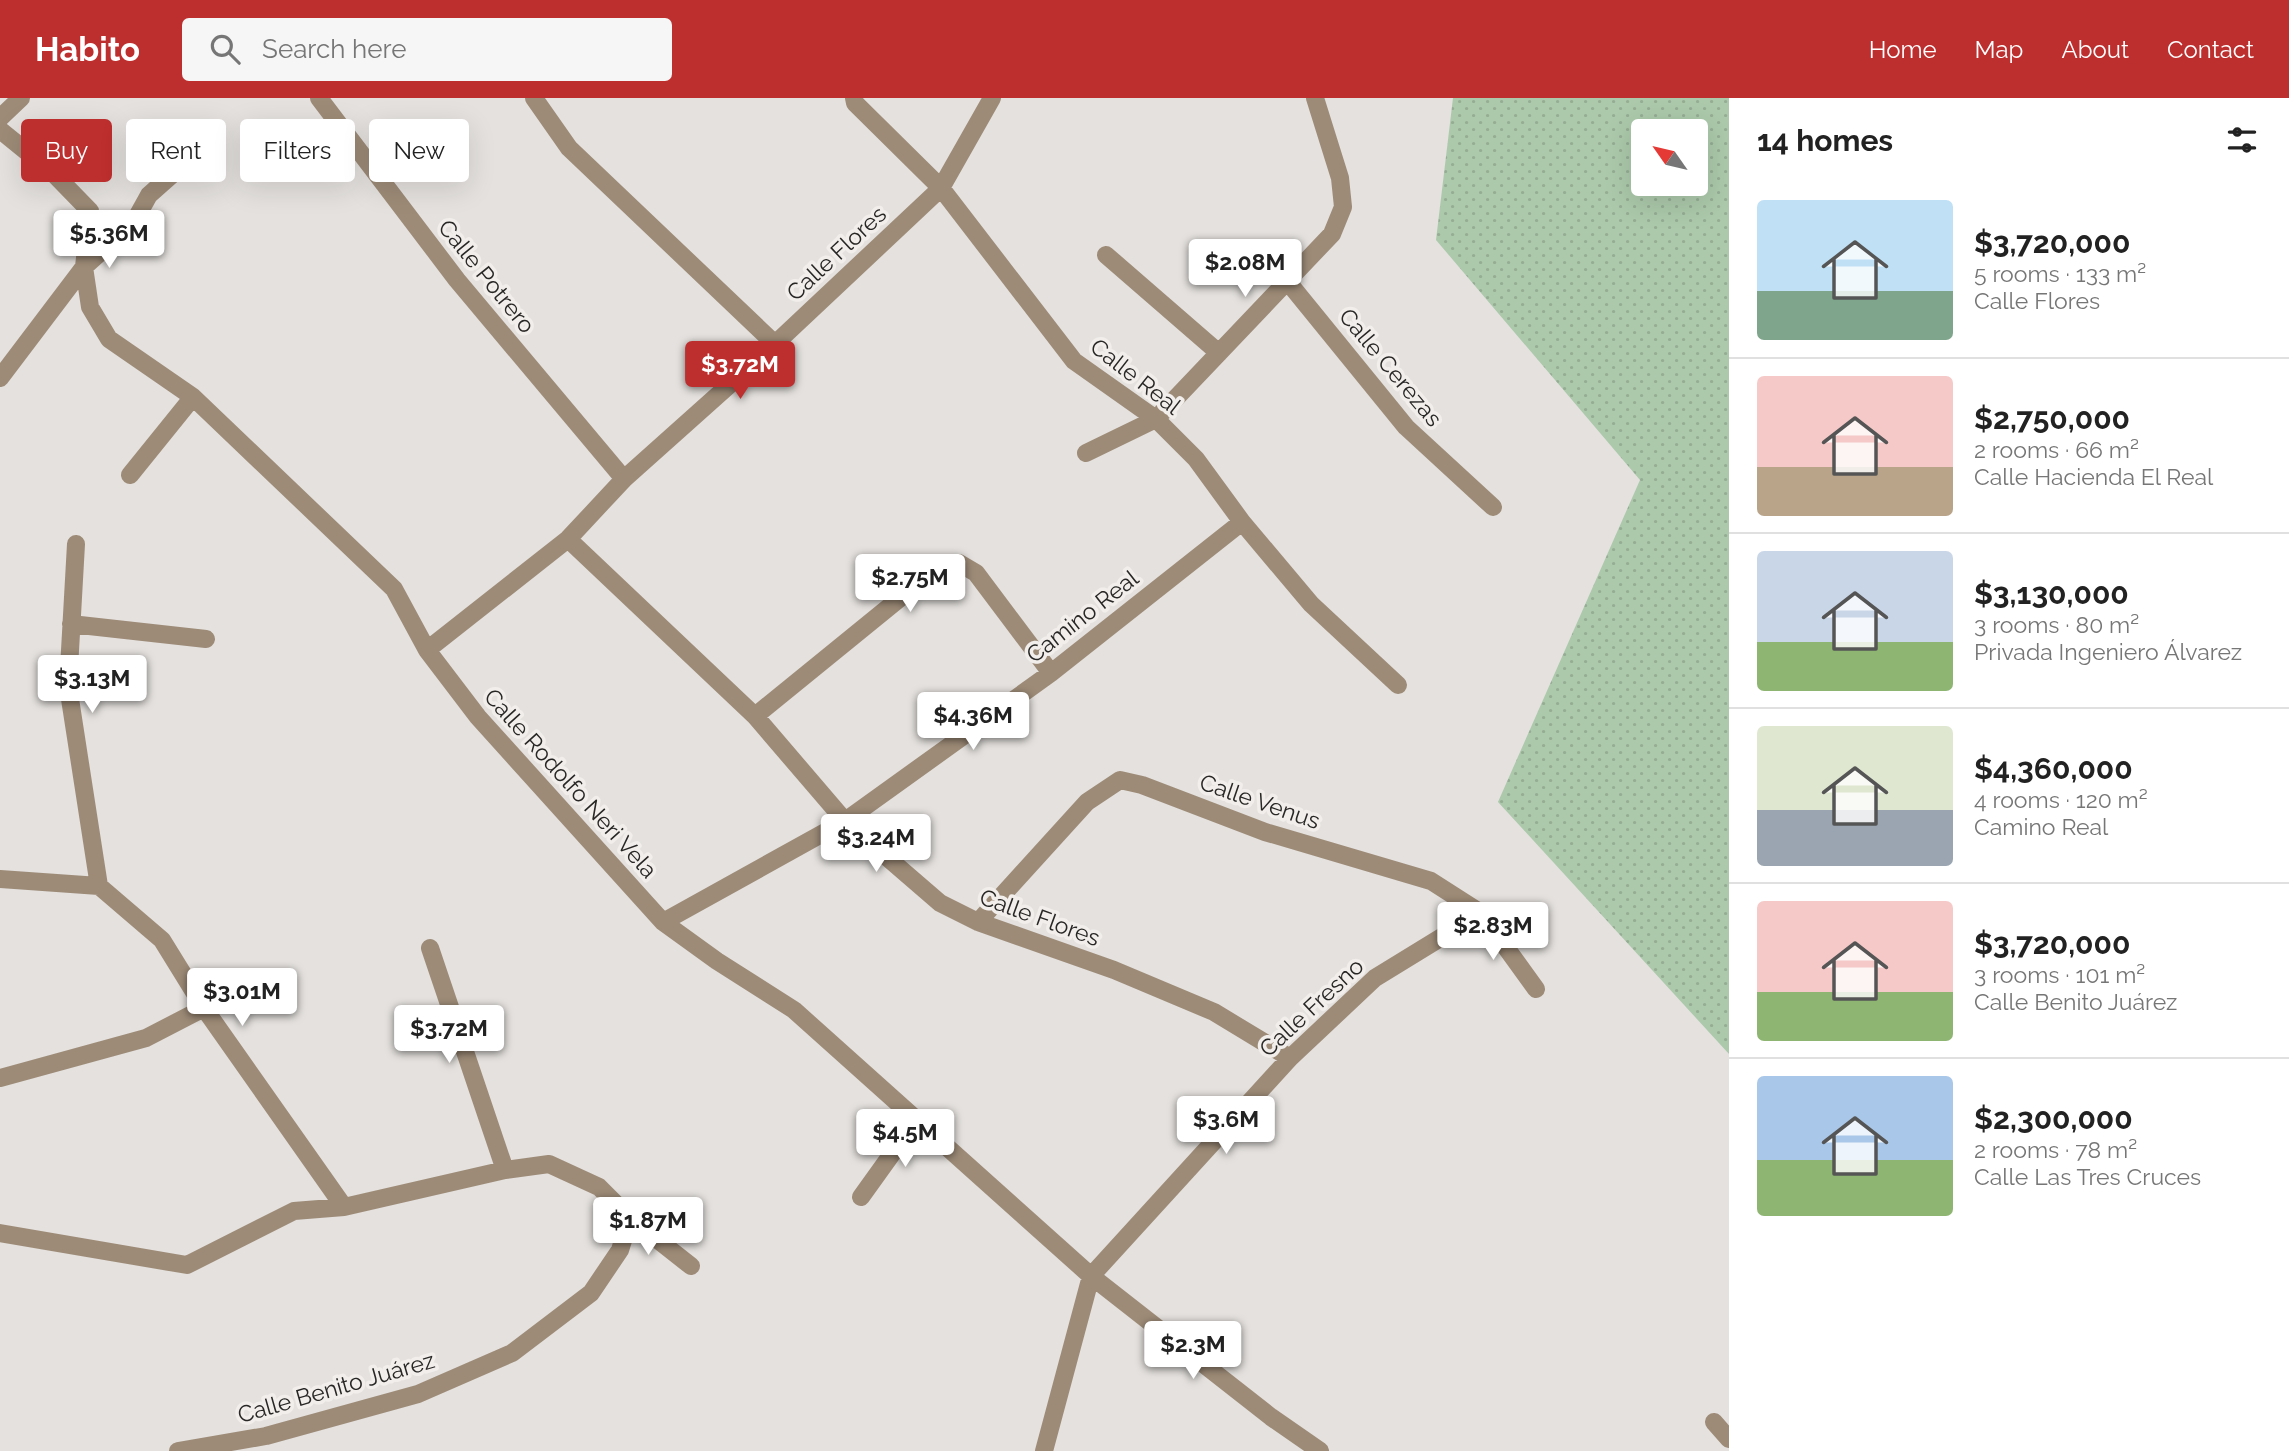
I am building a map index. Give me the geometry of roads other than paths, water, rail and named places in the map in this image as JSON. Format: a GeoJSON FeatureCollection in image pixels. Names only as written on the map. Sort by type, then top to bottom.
{"type":"FeatureCollection","features":[{"type":"Feature","properties":{"kind":"street"},"geometry":{"type":"LineString","coordinates":[[0,118],[21,98]]}},
{"type":"Feature","properties":{"kind":"street","name":"Calle Potrero"},"geometry":{"type":"LineString","coordinates":[[319,98],[457,280],[624,479]]}},
{"type":"Feature","properties":{"kind":"street"},"geometry":{"type":"LineString","coordinates":[[534,98],[569,148],[775,344]]}},
{"type":"Feature","properties":{"kind":"street","name":"Calle Real"},"geometry":{"type":"LineString","coordinates":[[853,98],[941,188],[1074,361],[1156,419],[1196,458],[1242,522],[1311,604],[1398,685]]}},
{"type":"Feature","properties":{"kind":"street","name":"Calle Flores"},"geometry":{"type":"LineString","coordinates":[[426,650],[568,539],[624,479],[775,344],[941,188],[992,98]]}},
{"type":"Feature","properties":{"kind":"street"},"geometry":{"type":"LineString","coordinates":[[1086,453],[1156,419],[1332,234],[1343,206],[1340,178],[1315,98]]}},
{"type":"Feature","properties":{"kind":"street","name":"Calle Rodolfo Neri Vela"},"geometry":{"type":"LineString","coordinates":[[0,130],[53,173],[90,211],[84,267],[90,307],[109,339],[193,397],[394,589],[426,650],[478,718],[663,922],[717,961],[794,1010],[1091,1276],[1270,1417],[1320,1451]]}},
{"type":"Feature","properties":{"kind":"street"},"geometry":{"type":"LineString","coordinates":[[0,378],[84,267],[134,222],[149,195],[164,182]]}},
{"type":"Feature","properties":{"kind":"street"},"geometry":{"type":"LineString","coordinates":[[1106,255],[1219,354]]}},
{"type":"Feature","properties":{"kind":"street","name":"Calle Cerezas"},"geometry":{"type":"LineString","coordinates":[[1288,282],[1406,427],[1493,507]]}},
{"type":"Feature","properties":{"kind":"street"},"geometry":{"type":"LineString","coordinates":[[130,475],[193,397]]}},
{"type":"Feature","properties":{"kind":"street","name":"Camino Real"},"geometry":{"type":"LineString","coordinates":[[663,922],[845,821],[1051,673],[1242,522]]}},
{"type":"Feature","properties":{"kind":"street","name":"Calle Flores"},"geometry":{"type":"LineString","coordinates":[[568,539],[755,716],[845,821],[940,903],[978,922],[1114,970],[1201,1007],[1290,1058]]}},
{"type":"Feature","properties":{"kind":"street"},"geometry":{"type":"LineString","coordinates":[[76,544],[68,686],[99,886]]}},
{"type":"Feature","properties":{"kind":"street"},"geometry":{"type":"LineString","coordinates":[[755,716],[937,568],[959,562],[976,573],[1051,673]]}},
{"type":"Feature","properties":{"kind":"street"},"geometry":{"type":"LineString","coordinates":[[71,624],[206,639]]}},
{"type":"Feature","properties":{"kind":"street","name":"Calle Venus"},"geometry":{"type":"LineString","coordinates":[[978,922],[1087,802],[1120,780],[1142,785],[1265,832],[1432,881],[1481,913],[1536,989]]}},
{"type":"Feature","properties":{"kind":"street"},"geometry":{"type":"LineString","coordinates":[[0,879],[99,886],[162,940],[204,1008],[344,1207]]}},
{"type":"Feature","properties":{"kind":"street","name":"Calle Fresno"},"geometry":{"type":"LineString","coordinates":[[1044,1451],[1091,1276],[1290,1058],[1375,978],[1481,913]]}},
{"type":"Feature","properties":{"kind":"street"},"geometry":{"type":"LineString","coordinates":[[430,948],[505,1170]]}},
{"type":"Feature","properties":{"kind":"street"},"geometry":{"type":"LineString","coordinates":[[0,1078],[146,1038],[204,1008]]}},
{"type":"Feature","properties":{"kind":"street"},"geometry":{"type":"LineString","coordinates":[[861,1197],[917,1119]]}},
{"type":"Feature","properties":{"kind":"street"},"geometry":{"type":"LineString","coordinates":[[0,1233],[187,1265],[294,1211],[344,1207],[505,1170],[549,1164],[599,1187],[630,1218],[691,1266]]}},
{"type":"Feature","properties":{"kind":"street","name":"Calle Benito Juárez"},"geometry":{"type":"LineString","coordinates":[[177,1451],[266,1436],[418,1394],[512,1353],[591,1293],[620,1250],[630,1218]]}},
{"type":"Feature","properties":{"kind":"street"},"geometry":{"type":"LineString","coordinates":[[1714,1422],[1729,1439]]}}]}
